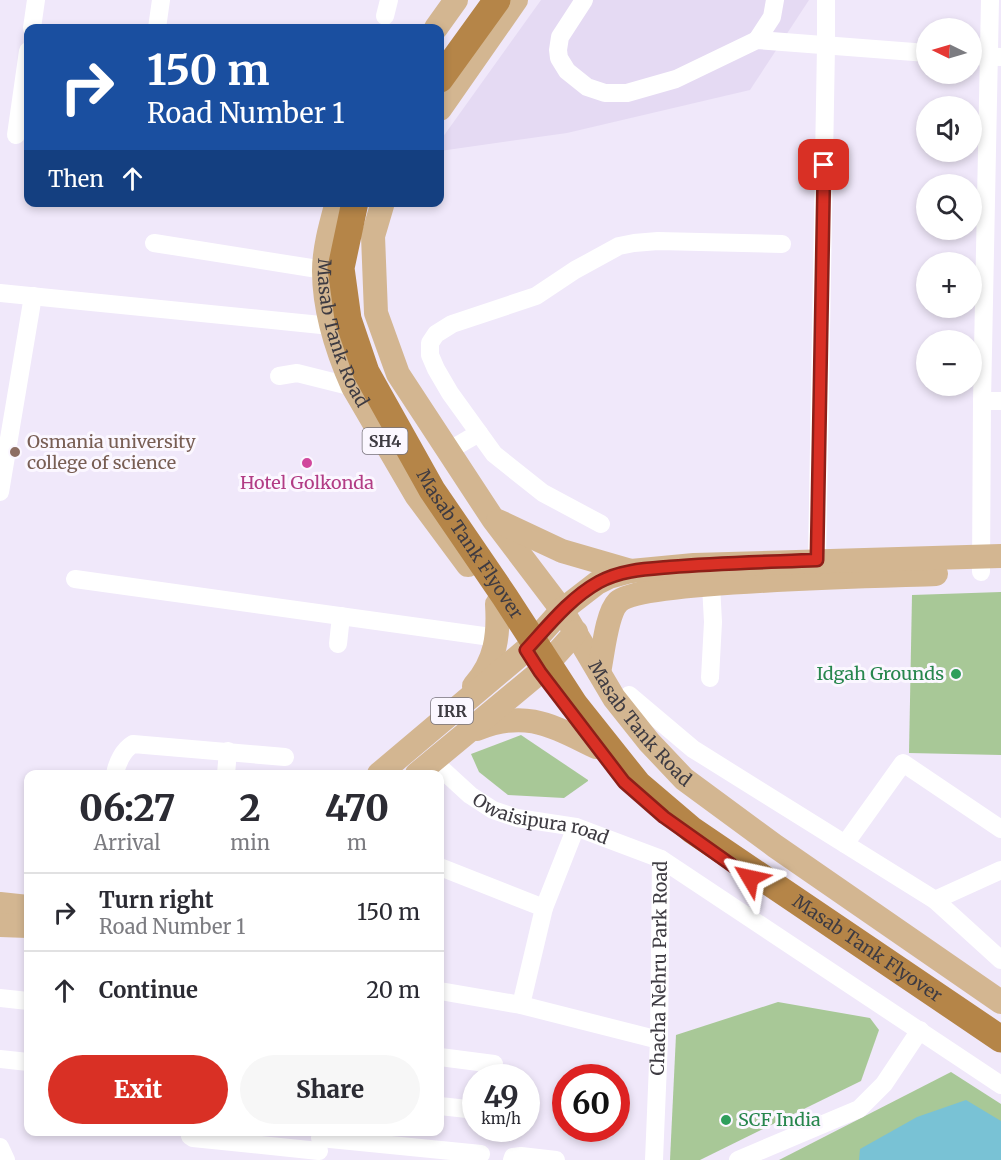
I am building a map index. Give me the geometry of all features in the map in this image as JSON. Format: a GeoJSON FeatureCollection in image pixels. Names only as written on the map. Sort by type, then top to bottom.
{"type":"FeatureCollection","features":[{"type":"Feature","properties":{"kind":"highway"},"geometry":{"type":"LineString","coordinates":[[444,50],[480,0]]}},
{"type":"Feature","properties":{"kind":"highway"},"geometry":{"type":"LineString","coordinates":[[444,73],[497,0]]}},
{"type":"Feature","properties":{"kind":"highway","name":"Masab Tank Flyover"},"geometry":{"type":"LineString","coordinates":[[354,207],[341,268],[348,319],[366,372],[432,490],[575,705],[638,784],[692,830],[1001,1039]]}},
{"type":"Feature","properties":{"kind":"highway","name":"Masab Tank Flyover"},"geometry":{"type":"LineString","coordinates":[[369,207],[365,221],[360,269],[366,322],[382,372],[411,426],[580,693],[621,746],[649,778],[683,809],[1001,1022]]}},
{"type":"Feature","properties":{"kind":"main road"},"geometry":{"type":"LineString","coordinates":[[439,24],[456,0]]}},
{"type":"Feature","properties":{"kind":"main road"},"geometry":{"type":"LineString","coordinates":[[444,103],[516,0]]}},
{"type":"Feature","properties":{"kind":"main road","name":"Masab Tank Road"},"geometry":{"type":"LineString","coordinates":[[336,207],[324,270],[327,312],[353,387],[416,495],[497,604],[540,672],[596,747],[624,782],[664,817],[1001,1049]]}},
{"type":"Feature","properties":{"kind":"main road","name":"Masab Tank Road"},"geometry":{"type":"LineString","coordinates":[[382,207],[373,236],[376,313],[398,374],[493,519],[562,610],[614,698],[649,742],[684,779],[775,846],[1001,1002]]}},
{"type":"Feature","properties":{"kind":"main road"},"geometry":{"type":"LineString","coordinates":[[416,495],[453,459]]}},
{"type":"Feature","properties":{"kind":"main road"},"geometry":{"type":"LineString","coordinates":[[440,527],[479,497]]}},
{"type":"Feature","properties":{"kind":"main road"},"geometry":{"type":"LineString","coordinates":[[493,519],[562,551],[631,571]]}},
{"type":"Feature","properties":{"kind":"main road"},"geometry":{"type":"LineString","coordinates":[[562,610],[597,583],[631,571],[817,560],[991,564]]}},
{"type":"Feature","properties":{"kind":"main road"},"geometry":{"type":"LineString","coordinates":[[600,672],[608,627],[617,603],[624,598],[650,591],[711,585],[991,564]]}},
{"type":"Feature","properties":{"kind":"main road"},"geometry":{"type":"LineString","coordinates":[[448,714],[479,680],[491,658],[498,638],[497,604]]}},
{"type":"Feature","properties":{"kind":"main road","name":"IRR"},"geometry":{"type":"LineString","coordinates":[[384,770],[526,650],[562,610]]}},
{"type":"Feature","properties":{"kind":"main road","name":"IRR"},"geometry":{"type":"LineString","coordinates":[[425,767],[540,672],[576,632]]}},
{"type":"Feature","properties":{"kind":"main road","name":"IRR"},"geometry":{"type":"LineString","coordinates":[[465,734],[496,721],[526,720],[552,727],[596,747]]}},
{"type":"Feature","properties":{"kind":"main road"},"geometry":{"type":"LineString","coordinates":[[0,904],[24,907]]}},
{"type":"Feature","properties":{"kind":"main road"},"geometry":{"type":"LineString","coordinates":[[0,925],[24,926]]}},
{"type":"Feature","properties":{"kind":"main road"},"geometry":{"type":"LineString","coordinates":[[903,983],[924,950]]}},
{"type":"Feature","properties":{"kind":"street"},"geometry":{"type":"LineString","coordinates":[[33,24],[36,0]]}},
{"type":"Feature","properties":{"kind":"street"},"geometry":{"type":"LineString","coordinates":[[158,24],[161,0]]}},
{"type":"Feature","properties":{"kind":"street"},"geometry":{"type":"LineString","coordinates":[[584,0],[560,37],[559,58],[567,71],[587,87],[605,93],[627,93],[676,80],[757,40],[772,17],[774,0]]}},
{"type":"Feature","properties":{"kind":"street"},"geometry":{"type":"LineString","coordinates":[[817,560],[826,0]]}},
{"type":"Feature","properties":{"kind":"street"},"geometry":{"type":"LineString","coordinates":[[990,0],[987,57],[982,401],[991,564]]}},
{"type":"Feature","properties":{"kind":"street"},"geometry":{"type":"LineString","coordinates":[[757,40],[916,52]]}},
{"type":"Feature","properties":{"kind":"street"},"geometry":{"type":"LineString","coordinates":[[15,135],[24,77]]}},
{"type":"Feature","properties":{"kind":"street"},"geometry":{"type":"LineString","coordinates":[[602,524],[543,493],[494,454],[450,393],[433,362],[430,355],[430,344],[436,334],[452,324],[536,296],[575,270],[618,246],[658,241],[782,244]]}},
{"type":"Feature","properties":{"kind":"street"},"geometry":{"type":"LineString","coordinates":[[154,243],[324,270]]}},
{"type":"Feature","properties":{"kind":"street"},"geometry":{"type":"LineString","coordinates":[[0,294],[332,326]]}},
{"type":"Feature","properties":{"kind":"street"},"geometry":{"type":"LineString","coordinates":[[0,492],[33,296]]}},
{"type":"Feature","properties":{"kind":"street"},"geometry":{"type":"LineString","coordinates":[[279,376],[297,373],[353,387]]}},
{"type":"Feature","properties":{"kind":"street"},"geometry":{"type":"LineString","coordinates":[[982,401],[1001,401]]}},
{"type":"Feature","properties":{"kind":"street"},"geometry":{"type":"LineString","coordinates":[[453,459],[479,433]]}},
{"type":"Feature","properties":{"kind":"street"},"geometry":{"type":"LineString","coordinates":[[75,579],[284,616],[341,616],[498,638]]}},
{"type":"Feature","properties":{"kind":"street"},"geometry":{"type":"LineString","coordinates":[[710,678],[713,622],[711,585]]}},
{"type":"Feature","properties":{"kind":"street"},"geometry":{"type":"LineString","coordinates":[[338,644],[341,616]]}},
{"type":"Feature","properties":{"kind":"street"},"geometry":{"type":"LineString","coordinates":[[628,695],[693,749],[935,900],[1001,960]]}},
{"type":"Feature","properties":{"kind":"street"},"geometry":{"type":"LineString","coordinates":[[116,770],[122,755],[133,744],[285,757]]}},
{"type":"Feature","properties":{"kind":"street"},"geometry":{"type":"LineString","coordinates":[[226,770],[228,751]]}},
{"type":"Feature","properties":{"kind":"street"},"geometry":{"type":"LineString","coordinates":[[845,844],[903,763],[1001,829]]}},
{"type":"Feature","properties":{"kind":"street","name":"Owaisipura road"},"geometry":{"type":"LineString","coordinates":[[444,779],[493,810],[517,818],[576,827],[661,859]]}},
{"type":"Feature","properties":{"kind":"street"},"geometry":{"type":"LineString","coordinates":[[521,1005],[544,908],[576,827]]}},
{"type":"Feature","properties":{"kind":"street","name":"Chacha Nehru Park Road"},"geometry":{"type":"LineString","coordinates":[[661,859],[1001,1085]]}},
{"type":"Feature","properties":{"kind":"street","name":"Chacha Nehru Park Road"},"geometry":{"type":"LineString","coordinates":[[654,1160],[659,1040],[661,859]]}},
{"type":"Feature","properties":{"kind":"street"},"geometry":{"type":"LineString","coordinates":[[444,869],[544,908]]}},
{"type":"Feature","properties":{"kind":"street"},"geometry":{"type":"LineString","coordinates":[[935,900],[1001,870]]}},
{"type":"Feature","properties":{"kind":"street"},"geometry":{"type":"LineString","coordinates":[[444,992],[521,1005],[659,1040]]}},
{"type":"Feature","properties":{"kind":"street"},"geometry":{"type":"LineString","coordinates":[[0,998],[24,1001]]}},
{"type":"Feature","properties":{"kind":"street"},"geometry":{"type":"LineString","coordinates":[[738,1160],[859,1109],[884,1084],[920,1030]]}},
{"type":"Feature","properties":{"kind":"street"},"geometry":{"type":"LineString","coordinates":[[444,1058],[494,1064]]}},
{"type":"Feature","properties":{"kind":"street"},"geometry":{"type":"LineString","coordinates":[[0,1059],[24,1062]]}},
{"type":"Feature","properties":{"kind":"street"},"geometry":{"type":"LineString","coordinates":[[444,1106],[462,1108]]}},
{"type":"Feature","properties":{"kind":"street"},"geometry":{"type":"LineString","coordinates":[[190,1136],[193,1138],[481,1154]]}},
{"type":"Feature","properties":{"kind":"street"},"geometry":{"type":"LineString","coordinates":[[0,1147],[6,1160]]}},
{"type":"Feature","properties":{"kind":"street"},"geometry":{"type":"LineString","coordinates":[[512,1160],[513,1157],[521,1156],[556,1160]]}},
{"type":"Feature","properties":{"kind":"shaded area"},"geometry":{"type":"Polygon","coordinates":[[[541,0],[809,0],[750,90],[567,133],[444,150],[444,135],[541,0]]]}},
{"type":"Feature","properties":{"kind":"green space","name":"Idgah Grounds"},"geometry":{"type":"Polygon","coordinates":[[[1001,592],[1001,755],[909,753],[912,595],[1001,592]]]}},
{"type":"Feature","properties":{"kind":"green space"},"geometry":{"type":"Polygon","coordinates":[[[521,735],[588,781],[564,798],[508,795],[479,772],[471,754],[521,735]]]}},
{"type":"Feature","properties":{"kind":"green space","name":"SCF India"},"geometry":{"type":"Polygon","coordinates":[[[778,1002],[870,1018],[879,1030],[861,1081],[700,1160],[670,1160],[676,1035],[778,1002]]]}},
{"type":"Feature","properties":{"kind":"green space"},"geometry":{"type":"Polygon","coordinates":[[[951,1072],[1001,1104],[1001,1160],[779,1160],[951,1072]]]}},
{"type":"Feature","properties":{"kind":"water"},"geometry":{"type":"Polygon","coordinates":[[[966,1100],[1001,1121],[1001,1160],[859,1160],[860,1149],[917,1117],[966,1100]]]}},
{"type":"Feature","properties":{"kind":"place","name":"Osmania university college of science"},"geometry":{"type":"Point","coordinates":[15,452]}},
{"type":"Feature","properties":{"kind":"place","name":"Hotel Golkonda"},"geometry":{"type":"Point","coordinates":[307,463]}},
{"type":"Feature","properties":{"kind":"place","name":"Idgah Grounds"},"geometry":{"type":"Point","coordinates":[956,674]}},
{"type":"Feature","properties":{"kind":"place","name":"SCF India"},"geometry":{"type":"Point","coordinates":[726,1120]}},
{"type":"Feature","properties":{"kind":"route"},"geometry":{"type":"LineString","coordinates":[[750,878],[664,817],[624,782],[540,672],[526,650],[562,610],[597,583],[609,577],[631,571],[673,567],[817,560],[824,165]]}}]}
